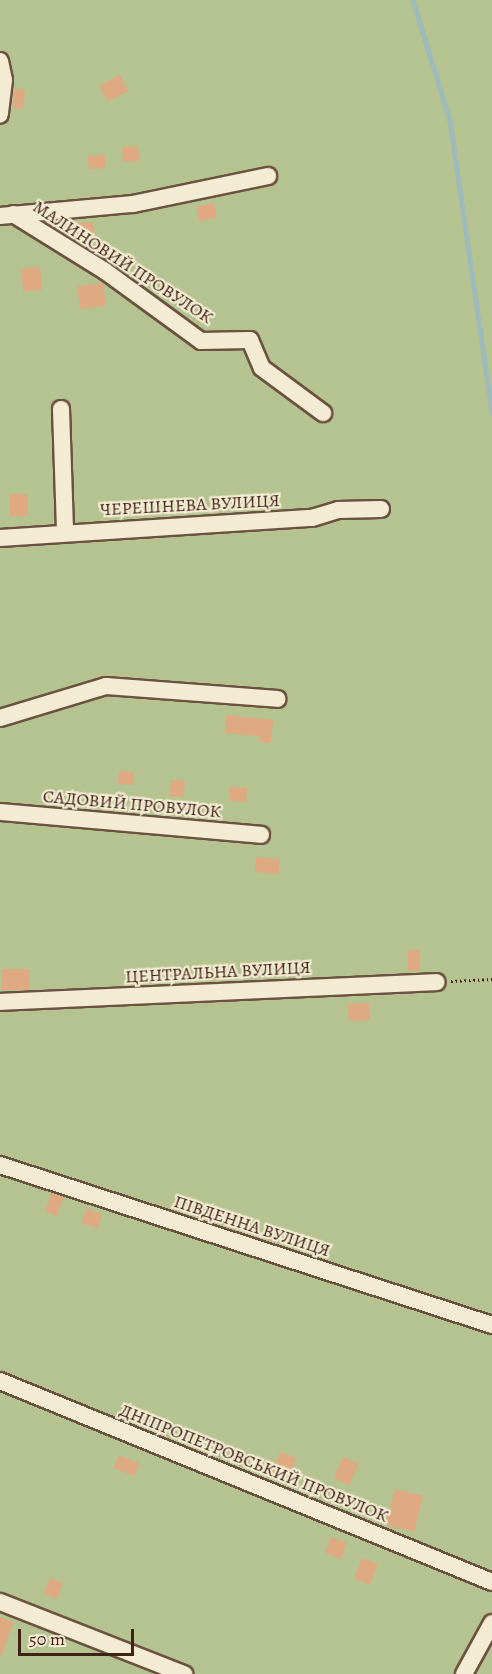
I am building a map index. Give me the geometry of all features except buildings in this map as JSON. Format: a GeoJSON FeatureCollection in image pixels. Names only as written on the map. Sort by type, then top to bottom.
{"type":"FeatureCollection","features":[{"type":"Feature","properties":{"kind":"lane"},"geometry":{"type":"LineString","coordinates":[[0,62],[3,80],[0,116]]}},
{"type":"Feature","properties":{"kind":"lane"},"geometry":{"type":"LineString","coordinates":[[7,215],[133,204],[268,176]]}},
{"type":"Feature","properties":{"kind":"lane","name":"МАЛИНОВИЙ ПРОВУЛОК"},"geometry":{"type":"LineString","coordinates":[[7,215],[105,271],[201,341],[250,340],[262,368],[323,412]]}},
{"type":"Feature","properties":{"kind":"lane"},"geometry":{"type":"LineString","coordinates":[[61,409],[65,531]]}},
{"type":"Feature","properties":{"kind":"lane","name":"ЧЕРЕШНЕВА ВУЛИЦЯ"},"geometry":{"type":"LineString","coordinates":[[0,538],[65,531],[312,518],[338,510],[381,509]]}},
{"type":"Feature","properties":{"kind":"lane"},"geometry":{"type":"LineString","coordinates":[[0,718],[106,686],[278,699]]}},
{"type":"Feature","properties":{"kind":"lane","name":"САДОВИЙ ПРОВУЛОК"},"geometry":{"type":"LineString","coordinates":[[0,812],[261,835]]}},
{"type":"Feature","properties":{"kind":"lane","name":"ЦЕНТРАЛЬНА ВУЛИЦЯ"},"geometry":{"type":"LineString","coordinates":[[0,1002],[437,982]]}},
{"type":"Feature","properties":{"kind":"lane","name":"ПІВДЕННА ВУЛИЦЯ"},"geometry":{"type":"LineString","coordinates":[[0,1165],[492,1324]]}},
{"type":"Feature","properties":{"kind":"lane","name":"ДНІПРОПЕТРОВСЬКИЙ ПРОВУЛОК"},"geometry":{"type":"LineString","coordinates":[[0,1381],[492,1582]]}},
{"type":"Feature","properties":{"kind":"lane"},"geometry":{"type":"LineString","coordinates":[[0,1602],[184,1674]]}},
{"type":"Feature","properties":{"kind":"lane"},"geometry":{"type":"LineString","coordinates":[[464,1674],[492,1623]]}},
{"type":"Feature","properties":{"kind":"path"},"geometry":{"type":"LineString","coordinates":[[437,982],[492,980]]}},
{"type":"Feature","properties":{"kind":"green space"},"geometry":{"type":"Polygon","coordinates":[[[0,0],[492,0],[492,1674],[0,1674],[0,0]]]}},
{"type":"Feature","properties":{"kind":"waterway"},"geometry":{"type":"LineString","coordinates":[[413,0],[450,120],[492,413]]}}]}
